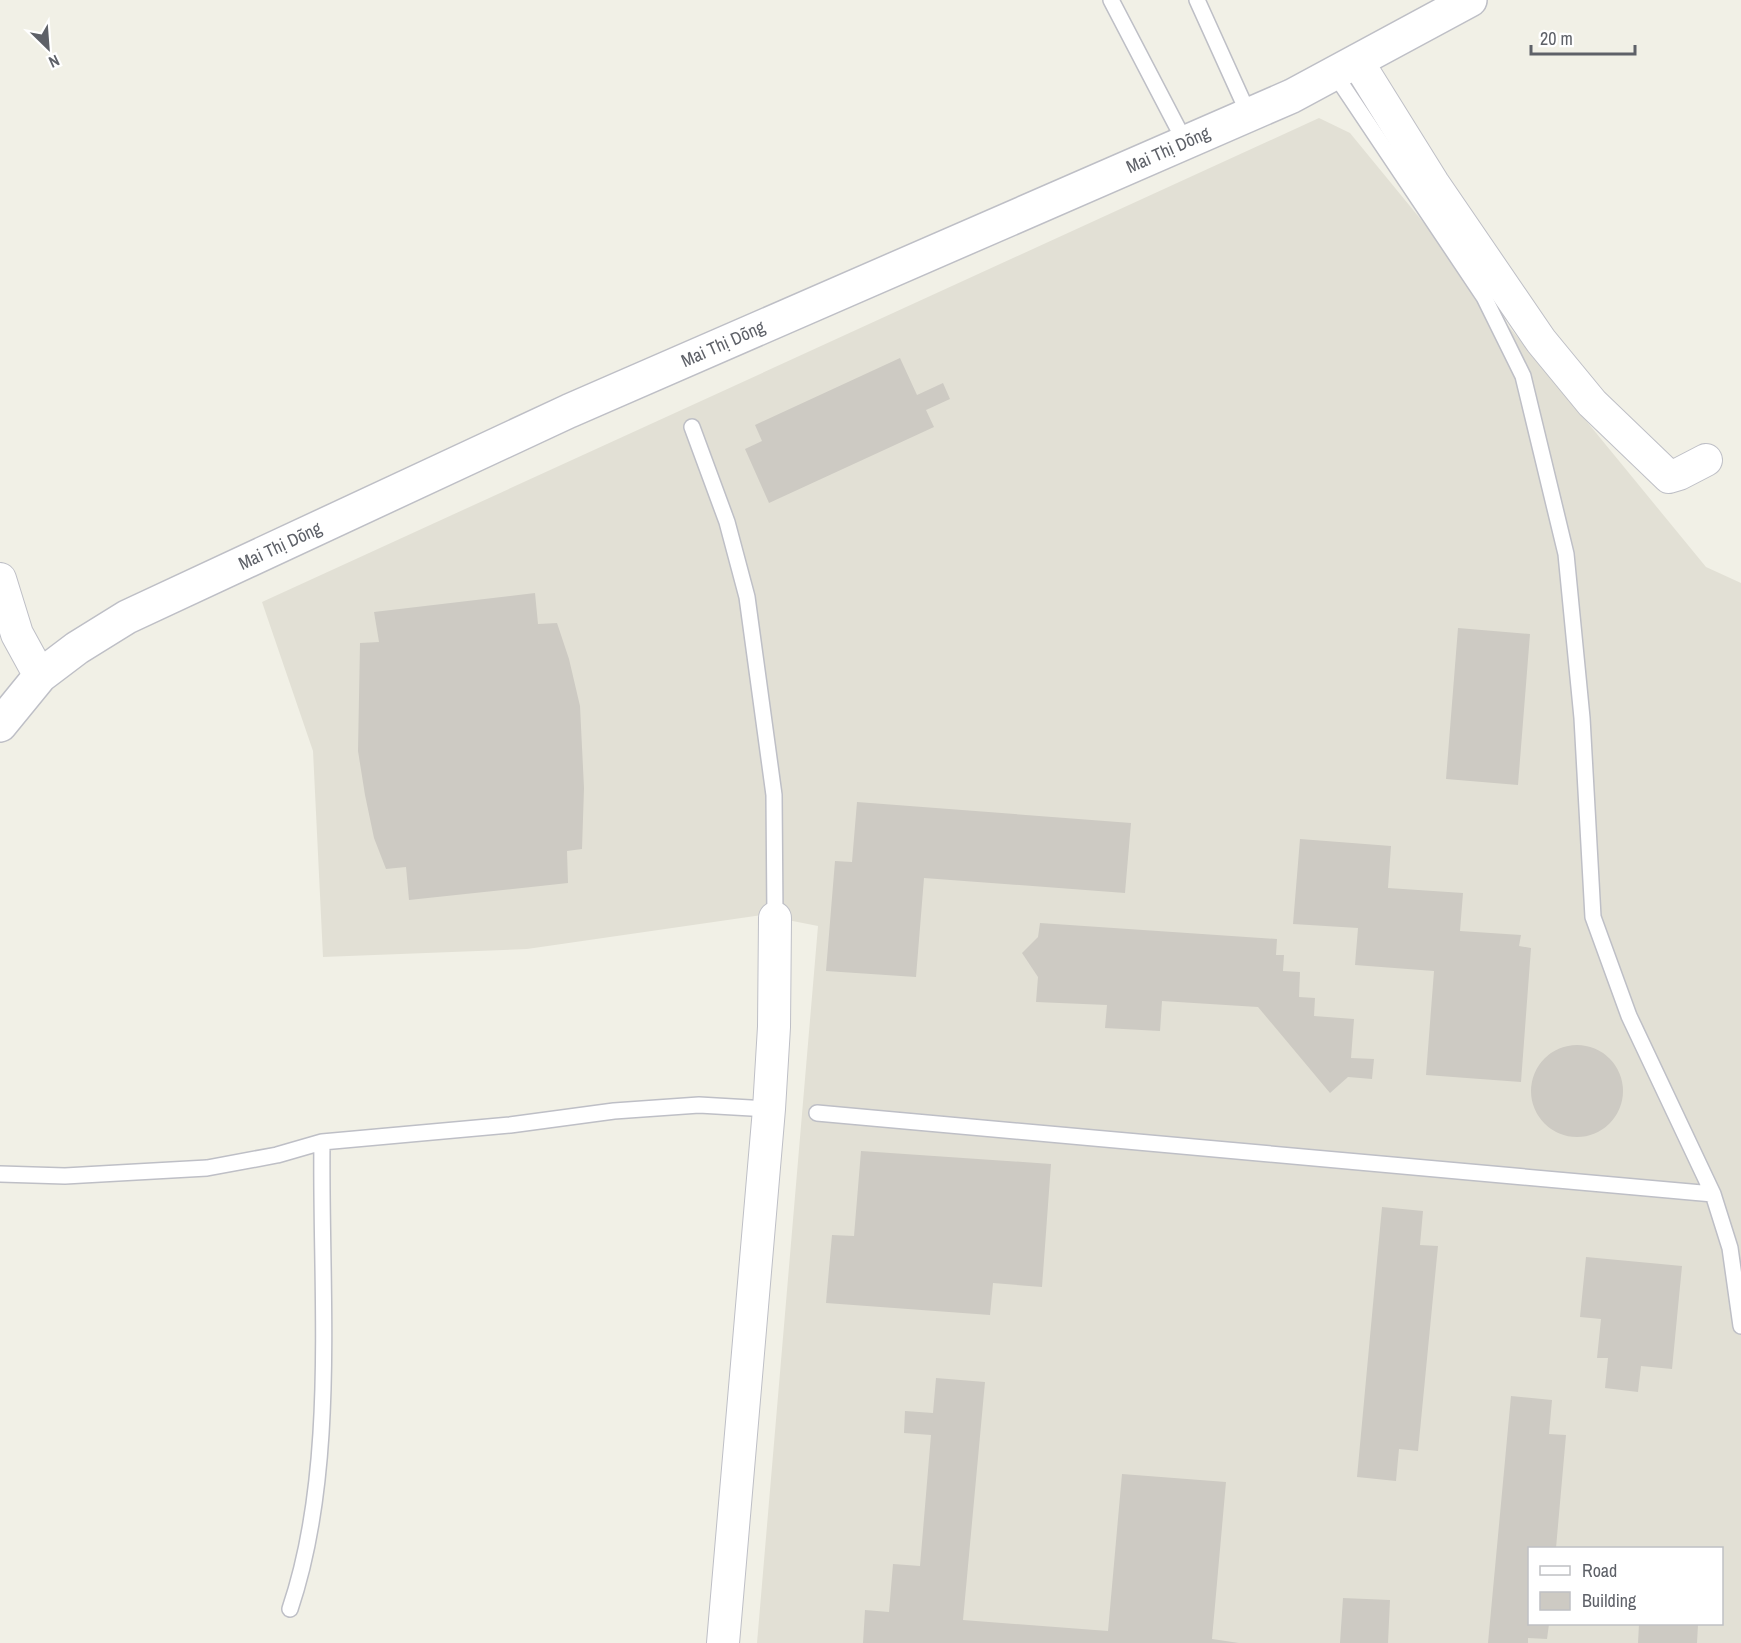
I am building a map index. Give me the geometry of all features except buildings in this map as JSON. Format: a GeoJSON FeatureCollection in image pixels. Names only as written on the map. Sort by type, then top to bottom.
{"type":"FeatureCollection","features":[{"type":"Feature","properties":{"kind":"street","name":"Mai Thị Dõng"},"geometry":{"type":"LineString","coordinates":[[0,725],[40,676],[77,648],[127,617],[537,426],[1249,114],[1345,67],[1470,0]]}},
{"type":"Feature","properties":{"kind":"street"},"geometry":{"type":"LineString","coordinates":[[1345,67],[1433,183],[1541,341],[1592,403],[1669,477],[1680,474],[1706,460]]}},
{"type":"Feature","properties":{"kind":"street"},"geometry":{"type":"LineString","coordinates":[[0,579],[17,634],[40,676]]}},
{"type":"Feature","properties":{"kind":"street"},"geometry":{"type":"LineString","coordinates":[[723,1643],[769,1109],[774,1028],[775,918]]}},
{"type":"Feature","properties":{"kind":"lane"},"geometry":{"type":"LineString","coordinates":[[1111,0],[1185,142]]}},
{"type":"Feature","properties":{"kind":"lane"},"geometry":{"type":"LineString","coordinates":[[1197,0],[1249,114]]}},
{"type":"Feature","properties":{"kind":"lane"},"geometry":{"type":"LineString","coordinates":[[1345,67],[1484,297],[1523,376],[1566,554],[1582,718],[1593,917],[1629,1016],[1713,1194],[1730,1248],[1741,1326]]}},
{"type":"Feature","properties":{"kind":"lane"},"geometry":{"type":"LineString","coordinates":[[692,427],[727,522],[747,597],[755,643],[774,795],[775,918]]}},
{"type":"Feature","properties":{"kind":"lane"},"geometry":{"type":"LineString","coordinates":[[0,1174],[65,1176],[207,1168],[277,1155],[322,1142],[510,1125],[614,1111],[699,1105],[769,1109]]}},
{"type":"Feature","properties":{"kind":"lane"},"geometry":{"type":"LineString","coordinates":[[817,1113],[1713,1194]]}},
{"type":"Feature","properties":{"kind":"lane"},"geometry":{"type":"LineString","coordinates":[[290,1609],[300,1580],[312,1514],[319,1439],[322,1142]]}},
{"type":"Feature","properties":{"kind":"shaded area"},"geometry":{"type":"Polygon","coordinates":[[[1319,118],[1350,133],[1706,567],[1741,583],[1741,1643],[757,1643],[818,926],[762,915],[527,949],[323,957],[313,751],[262,602],[1319,118]]]}}]}
